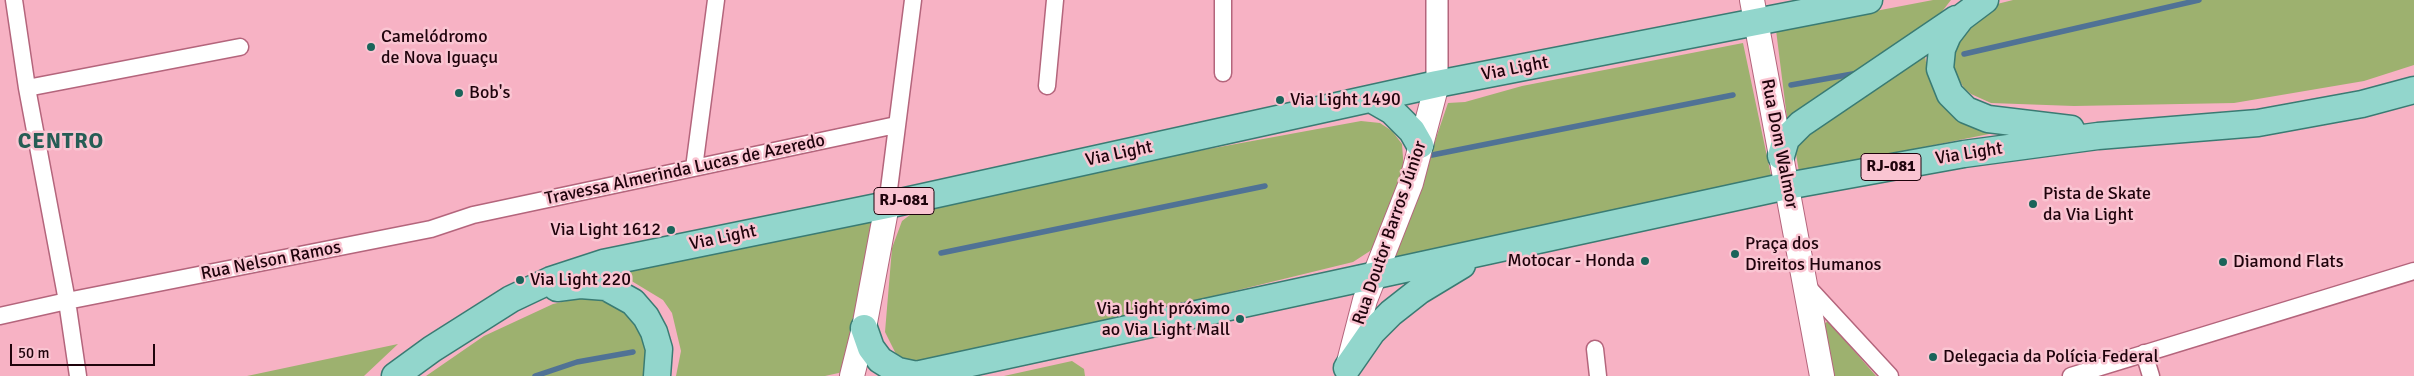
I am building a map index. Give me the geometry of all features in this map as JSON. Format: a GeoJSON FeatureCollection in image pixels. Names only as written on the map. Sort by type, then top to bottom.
{"type":"FeatureCollection","features":[{"type":"Feature","properties":{"kind":"main road","name":"Via Light"},"geometry":{"type":"LineString","coordinates":[[395,376],[432,349],[511,299],[551,280],[603,263],[887,205],[1371,99],[1754,11],[1870,0]]}},
{"type":"Feature","properties":{"kind":"main road"},"geometry":{"type":"LineString","coordinates":[[1978,5],[1961,18],[1948,35],[1940,55],[1940,69],[1946,86],[1961,106],[1978,116],[2003,122],[2124,134]]}},
{"type":"Feature","properties":{"kind":"main road"},"geometry":{"type":"LineString","coordinates":[[1781,156],[1786,139],[1801,124],[1978,5]]}},
{"type":"Feature","properties":{"kind":"main road","name":"Rua Dom Walmor"},"geometry":{"type":"LineString","coordinates":[[1754,11],[1822,376]]}},
{"type":"Feature","properties":{"kind":"main road","name":"Rua Doutor Barros Júnior"},"geometry":{"type":"LineString","coordinates":[[1347,372],[1365,300],[1369,270],[1411,183],[1437,84]]}},
{"type":"Feature","properties":{"kind":"main road","name":"Via Light"},"geometry":{"type":"LineString","coordinates":[[914,375],[1369,270],[1483,253],[1787,186],[1964,154],[2124,134],[2258,123],[2362,104],[2414,90]]}},
{"type":"Feature","properties":{"kind":"main road"},"geometry":{"type":"LineString","coordinates":[[1371,99],[1386,106],[1401,119],[1420,145]]}},
{"type":"Feature","properties":{"kind":"main road"},"geometry":{"type":"LineString","coordinates":[[852,376],[864,328],[887,205]]}},
{"type":"Feature","properties":{"kind":"main road"},"geometry":{"type":"LineString","coordinates":[[1347,372],[1372,332],[1391,313],[1437,279],[1483,253]]}},
{"type":"Feature","properties":{"kind":"main road"},"geometry":{"type":"LineString","coordinates":[[511,299],[580,284],[606,287],[618,292],[640,309],[654,332],[659,349],[657,376]]}},
{"type":"Feature","properties":{"kind":"main road"},"geometry":{"type":"LineString","coordinates":[[864,328],[871,348],[880,360],[898,371],[914,375]]}},
{"type":"Feature","properties":{"kind":"street"},"geometry":{"type":"LineString","coordinates":[[14,0],[27,88],[67,301],[78,376]]}},
{"type":"Feature","properties":{"kind":"street"},"geometry":{"type":"LineString","coordinates":[[694,168],[716,0]]}},
{"type":"Feature","properties":{"kind":"street"},"geometry":{"type":"LineString","coordinates":[[887,205],[913,0]]}},
{"type":"Feature","properties":{"kind":"street"},"geometry":{"type":"LineString","coordinates":[[1047,86],[1055,0]]}},
{"type":"Feature","properties":{"kind":"street"},"geometry":{"type":"LineString","coordinates":[[1223,0],[1223,73]]}},
{"type":"Feature","properties":{"kind":"street","name":"Rua Doutor Barros Júnior"},"geometry":{"type":"LineString","coordinates":[[1437,0],[1437,84]]}},
{"type":"Feature","properties":{"kind":"street"},"geometry":{"type":"LineString","coordinates":[[27,88],[240,47]]}},
{"type":"Feature","properties":{"kind":"street","name":"Travessa Almerinda Lucas de Azeredo"},"geometry":{"type":"LineString","coordinates":[[473,215],[896,125]]}},
{"type":"Feature","properties":{"kind":"street","name":"Rua Nelson Ramos"},"geometry":{"type":"LineString","coordinates":[[0,316],[67,301],[431,230],[473,215]]}},
{"type":"Feature","properties":{"kind":"street"},"geometry":{"type":"LineString","coordinates":[[2071,376],[2414,270]]}},
{"type":"Feature","properties":{"kind":"street"},"geometry":{"type":"LineString","coordinates":[[1805,284],[1890,376]]}},
{"type":"Feature","properties":{"kind":"street"},"geometry":{"type":"LineString","coordinates":[[1595,349],[1598,376]]}},
{"type":"Feature","properties":{"kind":"street"},"geometry":{"type":"LineString","coordinates":[[2144,353],[2151,376]]}},
{"type":"Feature","properties":{"kind":"green space"},"geometry":{"type":"Polygon","coordinates":[[[1933,0],[1951,0],[1933,23],[1788,126],[1776,30],[1933,0]]]}},
{"type":"Feature","properties":{"kind":"green space"},"geometry":{"type":"Polygon","coordinates":[[[2013,0],[2414,0],[2414,65],[2364,81],[2234,103],[2074,106],[1991,103],[1971,94],[1964,88],[1954,71],[1952,50],[1954,42],[1989,6],[2013,0]]]}},
{"type":"Feature","properties":{"kind":"green space"},"geometry":{"type":"Polygon","coordinates":[[[1743,43],[1772,180],[1394,261],[1448,103],[1465,102],[1522,86],[1743,43]]]}},
{"type":"Feature","properties":{"kind":"green space"},"geometry":{"type":"Polygon","coordinates":[[[1925,55],[1928,77],[1938,100],[1953,115],[1999,132],[1799,172],[1795,148],[1809,134],[1925,55]]]}},
{"type":"Feature","properties":{"kind":"green space"},"geometry":{"type":"Polygon","coordinates":[[[1361,121],[1380,123],[1392,131],[1402,144],[1404,171],[1380,237],[1370,251],[1353,262],[952,360],[919,366],[897,356],[885,332],[892,248],[902,221],[915,211],[931,206],[1176,155],[1361,121]]]}},
{"type":"Feature","properties":{"kind":"green space"},"geometry":{"type":"Polygon","coordinates":[[[876,217],[843,372],[825,376],[676,376],[681,351],[672,313],[663,300],[620,274],[876,217]]]}},
{"type":"Feature","properties":{"kind":"green space"},"geometry":{"type":"Polygon","coordinates":[[[588,296],[622,308],[647,333],[648,376],[426,376],[484,336],[553,304],[588,296]]]}},
{"type":"Feature","properties":{"kind":"green space"},"geometry":{"type":"Polygon","coordinates":[[[1827,322],[1876,376],[1831,376],[1823,324],[1827,322]]]}},
{"type":"Feature","properties":{"kind":"green space"},"geometry":{"type":"Polygon","coordinates":[[[398,344],[364,376],[247,376],[398,344]]]}},
{"type":"Feature","properties":{"kind":"green space"},"geometry":{"type":"Polygon","coordinates":[[[1072,361],[1084,369],[1085,376],[1004,376],[1072,361]]]}},
{"type":"Feature","properties":{"kind":"waterway"},"geometry":{"type":"LineString","coordinates":[[1964,54],[2199,0]]}},
{"type":"Feature","properties":{"kind":"waterway"},"geometry":{"type":"LineString","coordinates":[[1791,85],[1858,73]]}},
{"type":"Feature","properties":{"kind":"waterway"},"geometry":{"type":"LineString","coordinates":[[1432,155],[1733,95]]}},
{"type":"Feature","properties":{"kind":"waterway"},"geometry":{"type":"LineString","coordinates":[[941,253],[1265,186]]}},
{"type":"Feature","properties":{"kind":"waterway"},"geometry":{"type":"LineString","coordinates":[[535,376],[577,362],[633,352]]}},
{"type":"Feature","properties":{"kind":"place","name":"Camelódromo de Nova Iguaçu"},"geometry":{"type":"Point","coordinates":[371,47]}},
{"type":"Feature","properties":{"kind":"place","name":"Bob's"},"geometry":{"type":"Point","coordinates":[459,93]}},
{"type":"Feature","properties":{"kind":"place","name":"Via Light 1490"},"geometry":{"type":"Point","coordinates":[1280,100]}},
{"type":"Feature","properties":{"kind":"place","name":"Pista de Skate da Via Light"},"geometry":{"type":"Point","coordinates":[2033,204]}},
{"type":"Feature","properties":{"kind":"place","name":"Via Light 1612"},"geometry":{"type":"Point","coordinates":[671,230]}},
{"type":"Feature","properties":{"kind":"place","name":"Praça dos Direitos Humanos"},"geometry":{"type":"Point","coordinates":[1735,254]}},
{"type":"Feature","properties":{"kind":"place","name":"Motocar - Honda"},"geometry":{"type":"Point","coordinates":[1645,261]}},
{"type":"Feature","properties":{"kind":"place","name":"Diamond Flats"},"geometry":{"type":"Point","coordinates":[2223,262]}},
{"type":"Feature","properties":{"kind":"place","name":"Via Light 220"},"geometry":{"type":"Point","coordinates":[520,280]}},
{"type":"Feature","properties":{"kind":"place","name":"Via Light próximo ao Via Light Mall"},"geometry":{"type":"Point","coordinates":[1240,319]}},
{"type":"Feature","properties":{"kind":"place","name":"Delegacia da Polícia Federal"},"geometry":{"type":"Point","coordinates":[1933,357]}},
{"type":"Feature","properties":{"kind":"district","name":"CENTRO"},"geometry":{"type":"Point","coordinates":[61,142]}}]}
